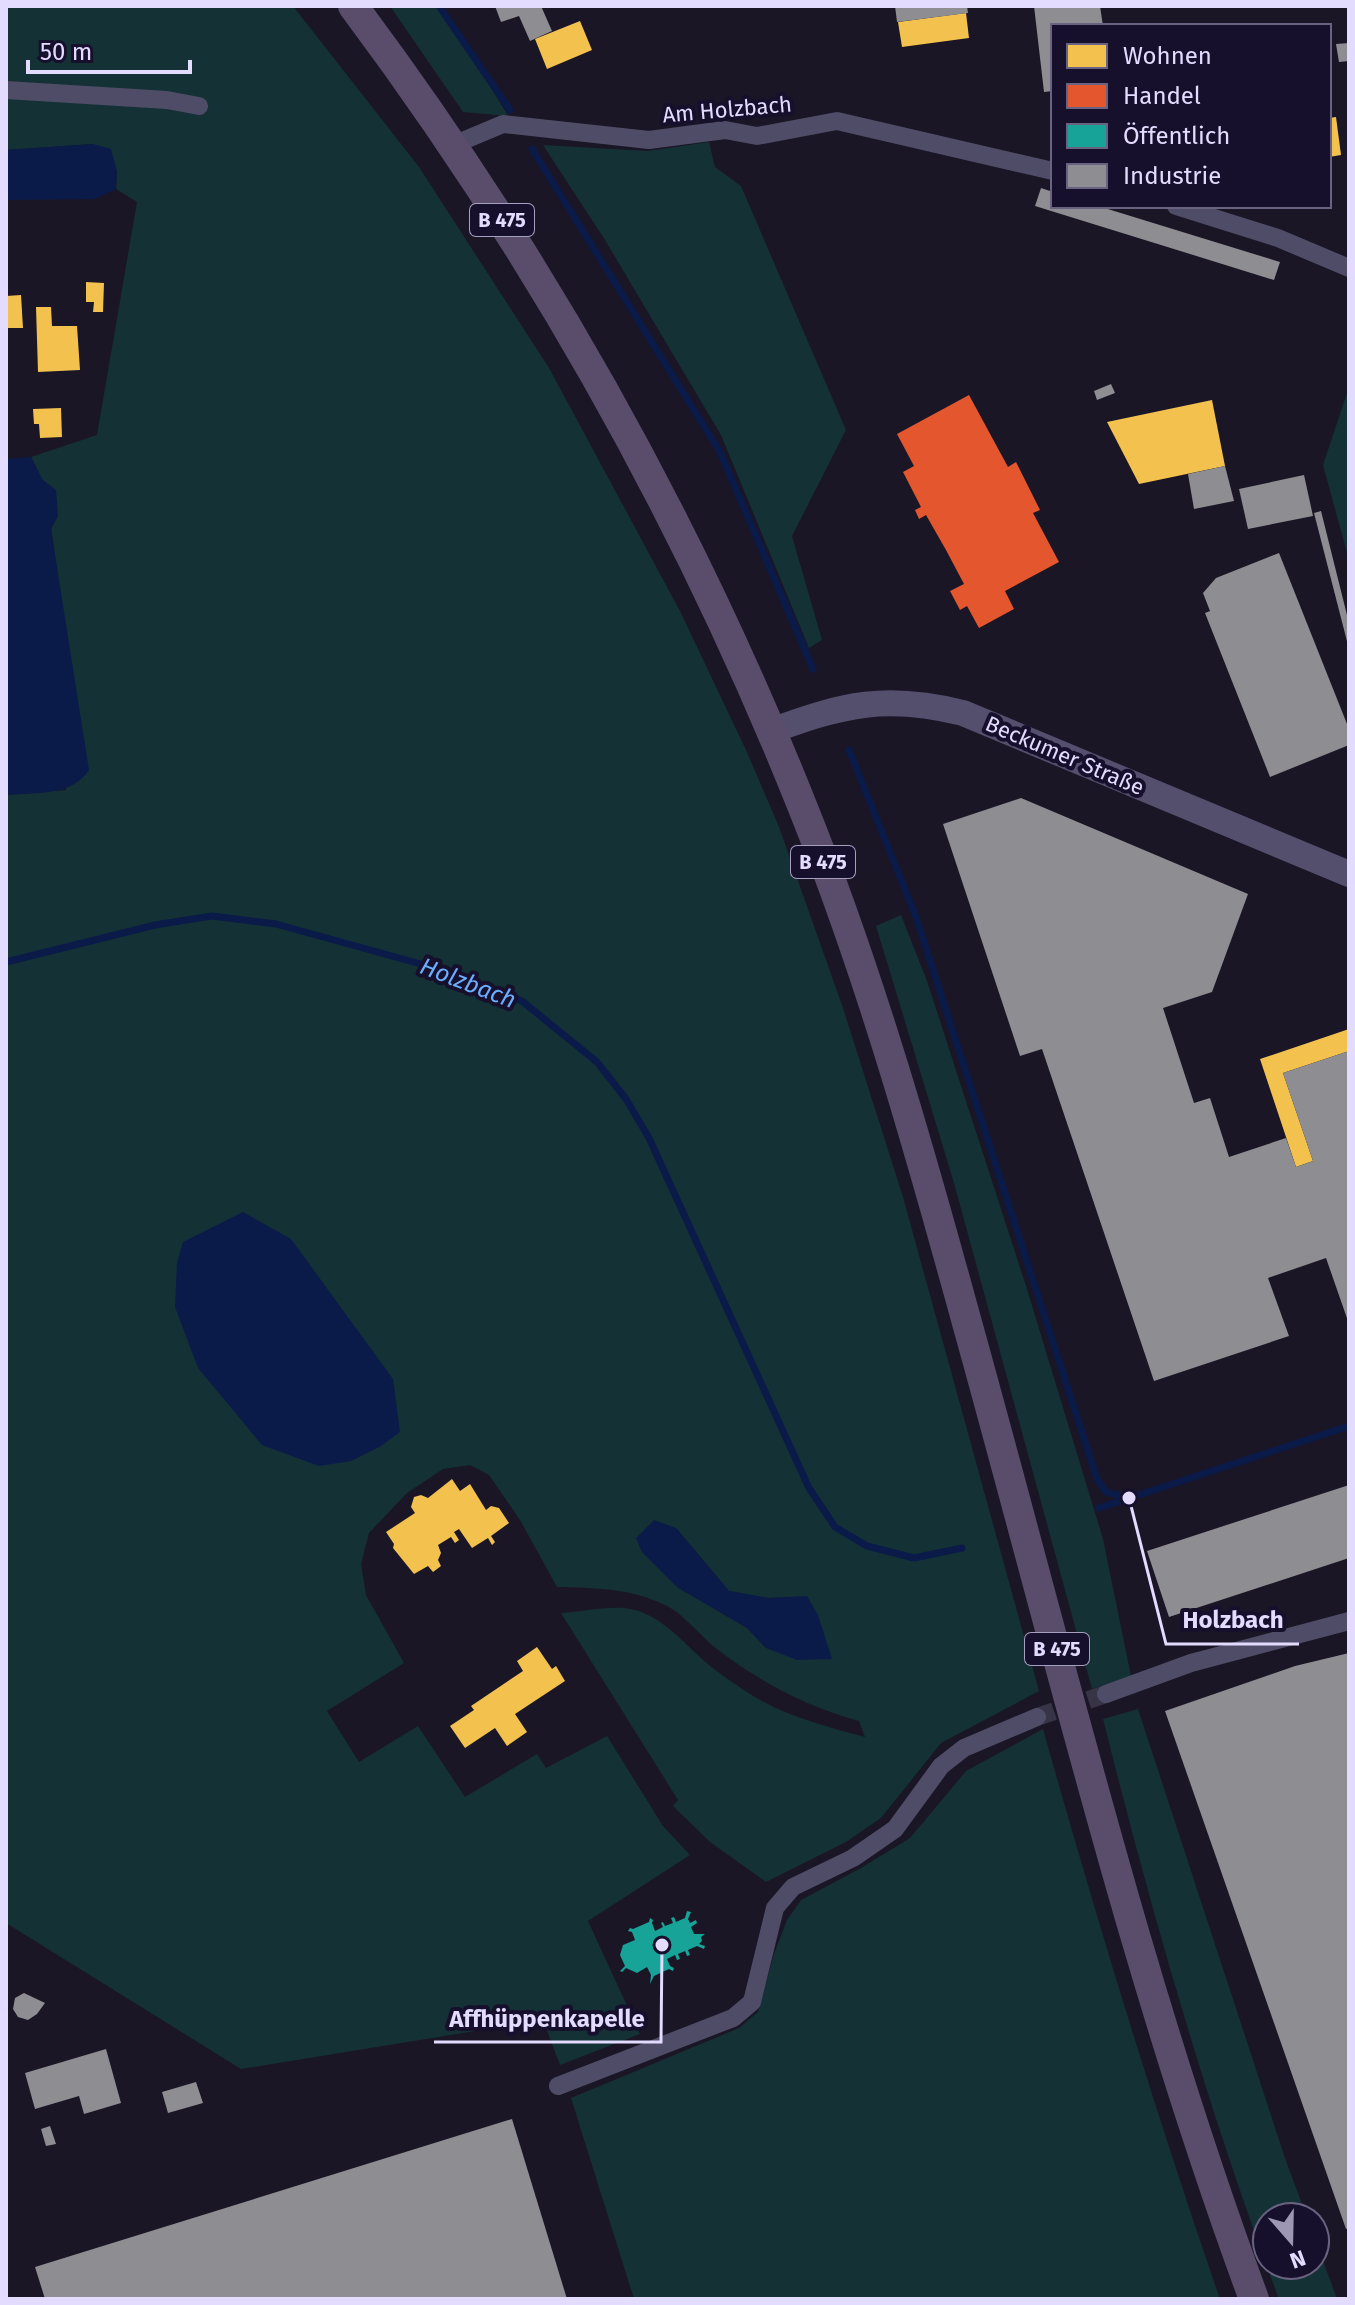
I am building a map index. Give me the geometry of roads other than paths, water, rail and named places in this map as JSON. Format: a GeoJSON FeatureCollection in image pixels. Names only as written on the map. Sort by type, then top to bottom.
{"type":"FeatureCollection","features":[{"type":"Feature","properties":{"kind":"main road","name":"B 475"},"geometry":{"type":"LineString","coordinates":[[353,6],[453,145],[516,241],[590,365],[711,597],[805,811],[869,995],[929,1187],[1145,1966],[1201,2150],[1254,2299]]}},
{"type":"Feature","properties":{"kind":"street"},"geometry":{"type":"LineString","coordinates":[[6,90],[167,100],[199,106]]}},
{"type":"Feature","properties":{"kind":"street","name":"Am Holzbach"},"geometry":{"type":"LineString","coordinates":[[453,145],[503,124],[649,140],[725,130],[757,136],[837,121],[1051,171]]}},
{"type":"Feature","properties":{"kind":"street"},"geometry":{"type":"LineString","coordinates":[[1182,208],[1278,238],[1349,268]]}},
{"type":"Feature","properties":{"kind":"street","name":"Beckumer Straße"},"geometry":{"type":"LineString","coordinates":[[771,731],[817,714],[854,706],[883,702],[924,703],[963,713],[1349,874]]}},
{"type":"Feature","properties":{"kind":"street"},"geometry":{"type":"LineString","coordinates":[[1106,1694],[1191,1663],[1349,1621]]}},
{"type":"Feature","properties":{"kind":"street"},"geometry":{"type":"LineString","coordinates":[[558,2086],[733,2018],[752,2002],[775,1908],[793,1887],[853,1858],[895,1829],[941,1766],[964,1748],[1037,1717]]}},
{"type":"Feature","properties":{"kind":"water"},"geometry":{"type":"Polygon","coordinates":[[[93,144],[111,149],[117,171],[116,189],[95,199],[6,200],[6,150],[93,144]]]}},
{"type":"Feature","properties":{"kind":"water"},"geometry":{"type":"Polygon","coordinates":[[[31,457],[43,480],[56,490],[58,516],[51,529],[89,770],[73,785],[63,789],[6,795],[6,459],[31,457]]]}},
{"type":"Feature","properties":{"kind":"water"},"geometry":{"type":"Polygon","coordinates":[[[243,1212],[291,1239],[393,1379],[400,1432],[381,1446],[351,1461],[319,1466],[262,1445],[198,1368],[175,1307],[177,1263],[183,1242],[243,1212]]]}},
{"type":"Feature","properties":{"kind":"water"},"geometry":{"type":"Polygon","coordinates":[[[654,1520],[676,1528],[729,1591],[768,1598],[807,1596],[818,1615],[832,1659],[797,1660],[766,1648],[747,1628],[677,1587],[642,1552],[636,1538],[654,1520]]]}},
{"type":"Feature","properties":{"kind":"waterway"},"geometry":{"type":"LineString","coordinates":[[439,6],[510,110]]}},
{"type":"Feature","properties":{"kind":"waterway"},"geometry":{"type":"LineString","coordinates":[[532,149],[720,452],[813,669]]}},
{"type":"Feature","properties":{"kind":"waterway"},"geometry":{"type":"LineString","coordinates":[[849,750],[916,917],[1097,1479],[1106,1492],[1129,1498]]}},
{"type":"Feature","properties":{"kind":"waterway","name":"Holzbach"},"geometry":{"type":"LineString","coordinates":[[6,962],[155,925],[212,916],[276,924],[446,971],[522,1001],[597,1062],[626,1099],[649,1138],[809,1488],[835,1527],[867,1546],[914,1558],[962,1548]]}},
{"type":"Feature","properties":{"kind":"waterway","name":"Holzbach"},"geometry":{"type":"LineString","coordinates":[[1099,1508],[1349,1426]]}},
{"type":"Feature","properties":{"kind":"tunnel"},"geometry":{"type":"LineString","coordinates":[[1037,1717],[1106,1694]]}},
{"type":"Feature","properties":{"kind":"place","name":"Holzbach"},"geometry":{"type":"Point","coordinates":[1129,1498]}},
{"type":"Feature","properties":{"kind":"place","name":"Affhüppenkapelle"},"geometry":{"type":"Point","coordinates":[662,1945]}}]}
